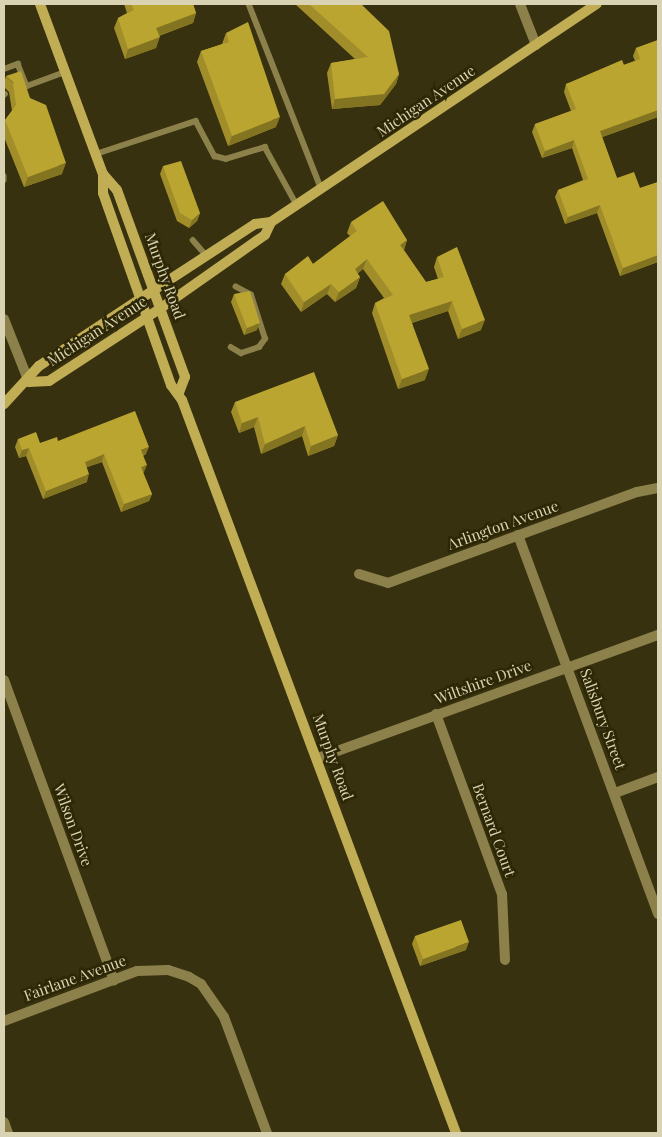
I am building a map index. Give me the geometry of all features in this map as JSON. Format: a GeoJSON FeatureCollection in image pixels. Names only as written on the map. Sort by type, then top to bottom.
{"type":"FeatureCollection","features":[{"type":"Feature","properties":{"kind":"street","name":"Murphy Road"},"geometry":{"type":"LineString","coordinates":[[40,4],[103,174],[104,193],[170,385],[179,392],[318,758],[456,1133]]}},
{"type":"Feature","properties":{"kind":"street"},"geometry":{"type":"LineString","coordinates":[[520,4],[536,45]]}},
{"type":"Feature","properties":{"kind":"street","name":"Michigan Avenue"},"geometry":{"type":"LineString","coordinates":[[4,404],[29,382],[39,366],[255,224],[271,222],[597,4]]}},
{"type":"Feature","properties":{"kind":"street","name":"Murphy Road"},"geometry":{"type":"LineString","coordinates":[[103,174],[117,190],[161,308],[185,377],[179,392]]}},
{"type":"Feature","properties":{"kind":"street","name":"Michigan Avenue"},"geometry":{"type":"LineString","coordinates":[[29,382],[49,381],[161,308],[265,235],[271,222]]}},
{"type":"Feature","properties":{"kind":"street"},"geometry":{"type":"LineString","coordinates":[[4,319],[29,382]]}},
{"type":"Feature","properties":{"kind":"street","name":"Arlington Avenue"},"geometry":{"type":"LineString","coordinates":[[359,574],[388,583],[637,492],[658,488]]}},
{"type":"Feature","properties":{"kind":"street","name":"Salisbury Street"},"geometry":{"type":"LineString","coordinates":[[518,536],[658,914]]}},
{"type":"Feature","properties":{"kind":"street","name":"Wiltshire Drive"},"geometry":{"type":"LineString","coordinates":[[318,758],[658,635]]}},
{"type":"Feature","properties":{"kind":"street","name":"Wilson Drive"},"geometry":{"type":"LineString","coordinates":[[4,680],[114,980]]}},
{"type":"Feature","properties":{"kind":"street","name":"Bernard Court"},"geometry":{"type":"LineString","coordinates":[[436,714],[502,894],[505,960]]}},
{"type":"Feature","properties":{"kind":"street"},"geometry":{"type":"LineString","coordinates":[[614,793],[658,777]]}},
{"type":"Feature","properties":{"kind":"street","name":"Fairlane Avenue"},"geometry":{"type":"LineString","coordinates":[[4,1021],[114,980],[155,969],[201,984],[224,1016],[267,1133]]}},
{"type":"Feature","properties":{"kind":"street"},"geometry":{"type":"LineString","coordinates":[[4,1122],[8,1133]]}},
{"type":"Feature","properties":{"kind":"lane"},"geometry":{"type":"LineString","coordinates":[[249,4],[321,188]]}},
{"type":"Feature","properties":{"kind":"lane"},"geometry":{"type":"LineString","coordinates":[[4,69],[18,64],[27,86]]}},
{"type":"Feature","properties":{"kind":"lane"},"geometry":{"type":"LineString","coordinates":[[20,88],[65,72]]}},
{"type":"Feature","properties":{"kind":"lane"},"geometry":{"type":"LineString","coordinates":[[96,154],[196,120],[215,156],[226,160],[265,147],[297,205]]}},
{"type":"Feature","properties":{"kind":"lane"},"geometry":{"type":"LineString","coordinates":[[193,240],[207,256]]}},
{"type":"Feature","properties":{"kind":"lane"},"geometry":{"type":"LineString","coordinates":[[231,347],[241,354],[259,347],[265,339],[251,295],[236,287]]}},
{"type":"Feature","properties":{"kind":"building"},"geometry":{"type":"Polygon","coordinates":[[[131,4],[193,4],[196,13],[156,28],[160,37],[128,49],[118,18],[134,10],[131,4]]]}},
{"type":"Feature","properties":{"kind":"building"},"geometry":{"type":"Polygon","coordinates":[[[309,4],[361,4],[389,31],[399,74],[384,94],[335,99],[331,63],[368,57],[309,4]]]}},
{"type":"Feature","properties":{"kind":"building"},"geometry":{"type":"Polygon","coordinates":[[[248,22],[280,117],[232,136],[201,51],[229,42],[226,33],[248,22]]]}},
{"type":"Feature","properties":{"kind":"building"},"geometry":{"type":"Polygon","coordinates":[[[658,40],[658,110],[600,131],[617,178],[634,172],[640,188],[658,182],[658,255],[623,268],[600,205],[568,217],[558,190],[588,179],[574,140],[545,151],[535,124],[576,109],[566,84],[622,60],[624,65],[640,59],[636,48],[658,40]]]}},
{"type":"Feature","properties":{"kind":"building"},"geometry":{"type":"Polygon","coordinates":[[[21,71],[30,98],[46,105],[66,163],[28,177],[5,120],[16,105],[13,82],[6,76],[21,71]]]}},
{"type":"Feature","properties":{"kind":"building"},"geometry":{"type":"Polygon","coordinates":[[[181,161],[200,213],[192,220],[180,213],[163,166],[181,161]]]}},
{"type":"Feature","properties":{"kind":"building"},"geometry":{"type":"Polygon","coordinates":[[[383,201],[407,240],[400,245],[426,282],[444,277],[437,257],[457,247],[485,320],[462,329],[452,301],[409,315],[429,369],[402,379],[375,303],[393,295],[367,259],[355,269],[360,277],[339,292],[331,284],[304,302],[285,274],[308,256],[313,264],[357,231],[351,222],[383,201]]]}},
{"type":"Feature","properties":{"kind":"building"},"geometry":{"type":"Polygon","coordinates":[[[250,291],[260,323],[247,328],[234,294],[250,291]]]}},
{"type":"Feature","properties":{"kind":"building"},"geometry":{"type":"Polygon","coordinates":[[[314,372],[338,435],[311,446],[305,426],[265,444],[258,417],[242,423],[235,402],[314,372]]]}},
{"type":"Feature","properties":{"kind":"building"},"geometry":{"type":"Polygon","coordinates":[[[135,411],[149,447],[141,450],[147,465],[141,467],[152,494],[124,504],[104,454],[85,462],[89,474],[46,491],[29,448],[22,450],[18,439],[36,432],[40,443],[57,437],[58,441],[135,411]]]}},
{"type":"Feature","properties":{"kind":"building"},"geometry":{"type":"Polygon","coordinates":[[[461,920],[469,942],[423,959],[415,936],[461,920]]]}}]}
